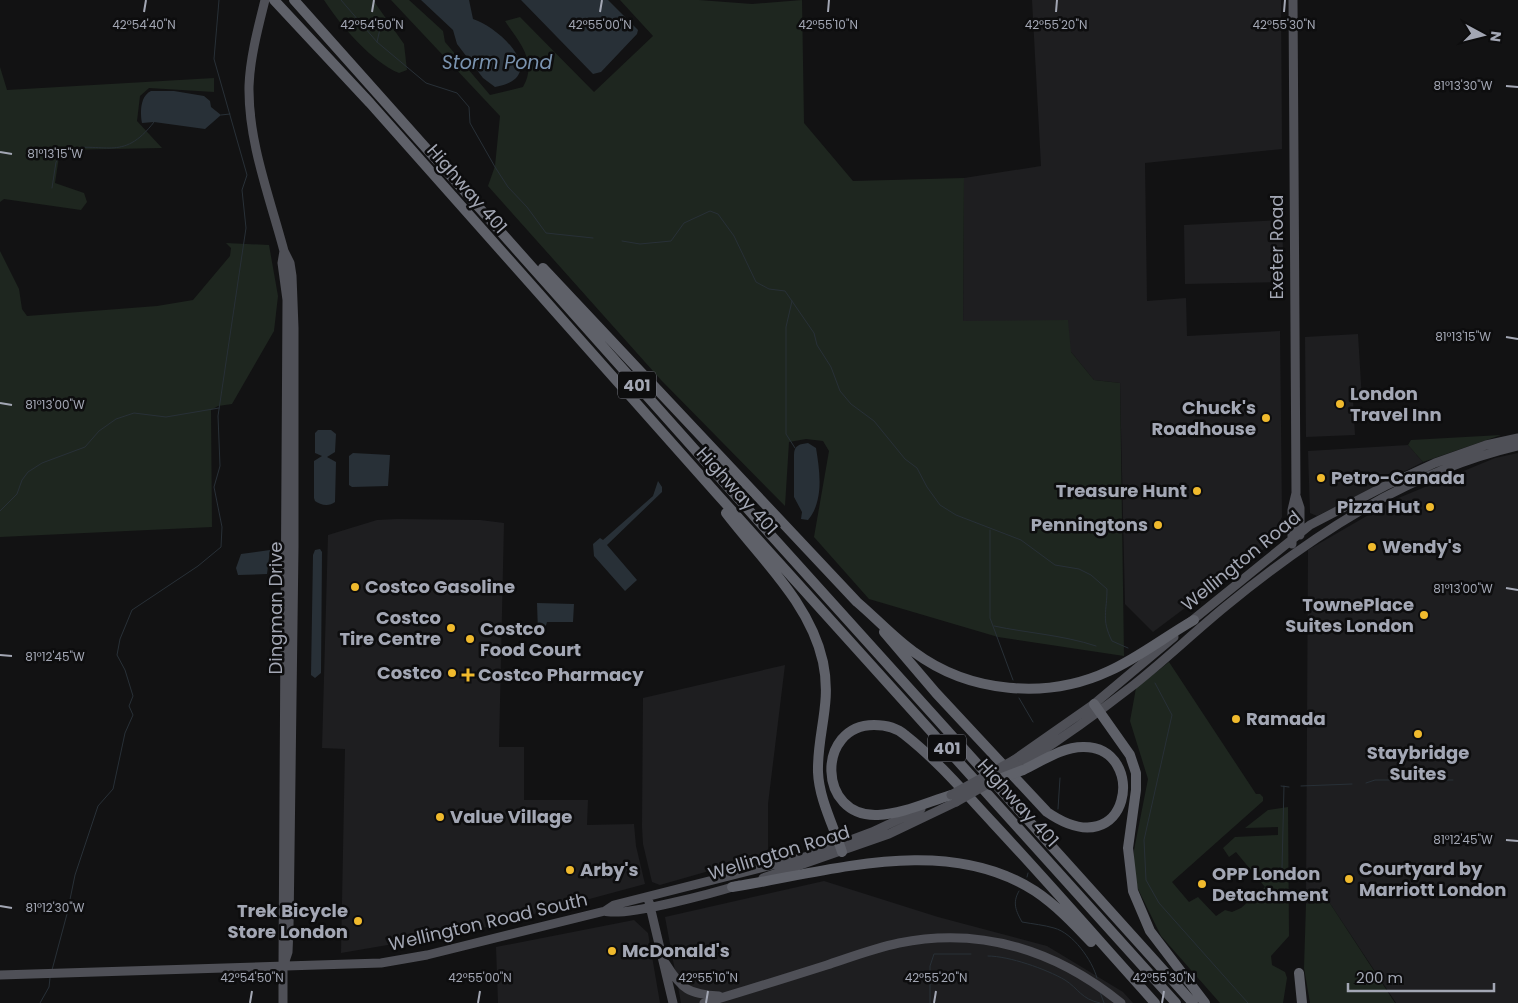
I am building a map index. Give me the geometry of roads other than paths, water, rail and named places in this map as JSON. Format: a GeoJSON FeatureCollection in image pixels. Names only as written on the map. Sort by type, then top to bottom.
{"type":"FeatureCollection","features":[{"type":"Feature","properties":{"kind":"highway","name":"Highway 401"},"geometry":{"type":"LineString","coordinates":[[274,0],[377,110],[717,494],[1176,1003]]}},
{"type":"Feature","properties":{"kind":"highway","name":"Highway 401"},"geometry":{"type":"LineString","coordinates":[[294,0],[770,534],[1193,1003]]}},
{"type":"Feature","properties":{"kind":"highway"},"geometry":{"type":"LineString","coordinates":[[515,246],[529,254],[857,602],[936,693],[1047,812],[1062,822],[1078,828],[1095,827],[1106,822],[1117,811],[1121,803],[1124,783],[1121,772],[1112,759],[1094,748],[1083,747],[1068,749],[1019,765],[997,780]]}},
{"type":"Feature","properties":{"kind":"highway"},"geometry":{"type":"LineString","coordinates":[[717,494],[726,513],[793,597],[816,641],[823,661],[826,686],[826,711],[818,773],[828,812],[841,848]]}},
{"type":"Feature","properties":{"kind":"highway"},"geometry":{"type":"LineString","coordinates":[[857,602],[914,652],[947,672],[970,680],[1017,689],[1048,688],[1079,683],[1110,671],[1194,620]]}},
{"type":"Feature","properties":{"kind":"highway"},"geometry":{"type":"LineString","coordinates":[[1096,708],[1130,755],[1136,773],[1136,790],[1128,848],[1133,891],[1150,931],[1205,1003]]}},
{"type":"Feature","properties":{"kind":"highway"},"geometry":{"type":"LineString","coordinates":[[954,799],[894,813],[863,814],[850,808],[839,798],[833,787],[830,773],[833,752],[842,739],[853,731],[870,725],[886,725],[900,731],[950,777],[1155,1003]]}},
{"type":"Feature","properties":{"kind":"highway"},"geometry":{"type":"LineString","coordinates":[[732,887],[886,862],[920,860],[964,864],[998,872],[1035,891],[1062,912],[1125,976],[1140,987]]}},
{"type":"Feature","properties":{"kind":"highway"},"geometry":{"type":"LineString","coordinates":[[1299,973],[1302,1003]]}},
{"type":"Feature","properties":{"kind":"main road","name":"Dingman Drive"},"geometry":{"type":"LineString","coordinates":[[265,0],[249,86],[251,117],[284,251],[290,262],[294,314],[294,547],[289,928],[288,952],[283,967],[282,1003]]}},
{"type":"Feature","properties":{"kind":"main road","name":"Exeter Road"},"geometry":{"type":"LineString","coordinates":[[1293,0],[1296,493],[1292,510],[1297,544]]}},
{"type":"Feature","properties":{"kind":"main road","name":"Wellington Road"},"geometry":{"type":"LineString","coordinates":[[1096,708],[1194,620],[1353,502],[1435,463],[1486,445],[1518,438]]}},
{"type":"Feature","properties":{"kind":"main road","name":"Wellington Road"},"geometry":{"type":"LineString","coordinates":[[1019,765],[1096,708],[1132,686],[1297,544],[1417,480],[1484,454],[1518,446]]}},
{"type":"Feature","properties":{"kind":"main road","name":"Wellington Road South"},"geometry":{"type":"LineString","coordinates":[[954,799],[1019,765]]}},
{"type":"Feature","properties":{"kind":"main road","name":"Wellington Road South"},"geometry":{"type":"LineString","coordinates":[[0,975],[62,975],[381,963],[427,955],[605,911],[614,905],[752,872],[841,848],[997,780]]}},
{"type":"Feature","properties":{"kind":"main road","name":"Wellington Road"},"geometry":{"type":"LineString","coordinates":[[605,911],[615,914],[732,887],[841,848]]}},
{"type":"Feature","properties":{"kind":"main road"},"geometry":{"type":"LineString","coordinates":[[648,896],[672,1003]]}},
{"type":"Feature","properties":{"kind":"main road"},"geometry":{"type":"LineString","coordinates":[[704,1003],[898,943],[954,937],[1007,943],[1050,959],[1096,982],[1121,1003]]}},
{"type":"Feature","properties":{"kind":"main road"},"geometry":{"type":"LineString","coordinates":[[663,960],[680,984],[689,992],[724,997]]}},
{"type":"Feature","properties":{"kind":"water","name":"Storm Pond"},"geometry":{"type":"Polygon","coordinates":[[[421,0],[469,0],[473,19],[496,32],[516,53],[520,63],[519,73],[511,82],[495,87],[483,78],[457,44],[453,30],[421,0]]]}},
{"type":"Feature","properties":{"kind":"water"},"geometry":{"type":"Polygon","coordinates":[[[521,0],[608,0],[638,30],[637,34],[601,72],[593,74],[521,0]]]}},
{"type":"Feature","properties":{"kind":"water"},"geometry":{"type":"Polygon","coordinates":[[[151,91],[174,91],[204,96],[210,101],[211,107],[221,115],[205,129],[154,122],[142,123],[141,110],[143,101],[147,93],[151,91]]]}},
{"type":"Feature","properties":{"kind":"water"},"geometry":{"type":"Polygon","coordinates":[[[318,430],[331,430],[336,434],[335,452],[327,457],[336,462],[335,502],[325,505],[315,501],[314,498],[314,461],[322,456],[315,453],[315,433],[318,430]]]}},
{"type":"Feature","properties":{"kind":"water"},"geometry":{"type":"Polygon","coordinates":[[[808,443],[816,448],[820,486],[817,504],[808,520],[801,519],[802,512],[794,497],[794,455],[795,449],[798,446],[808,443]]]}},
{"type":"Feature","properties":{"kind":"water"},"geometry":{"type":"Polygon","coordinates":[[[353,453],[390,455],[388,486],[352,487],[349,485],[349,456],[353,453]]]}},
{"type":"Feature","properties":{"kind":"water"},"geometry":{"type":"Polygon","coordinates":[[[658,481],[662,487],[662,492],[607,545],[637,580],[625,591],[594,556],[593,544],[600,538],[603,540],[653,496],[658,481]]]}},
{"type":"Feature","properties":{"kind":"water"},"geometry":{"type":"Polygon","coordinates":[[[320,549],[322,552],[321,673],[315,678],[311,675],[313,555],[315,550],[320,549]]]}},
{"type":"Feature","properties":{"kind":"water"},"geometry":{"type":"Polygon","coordinates":[[[270,550],[267,574],[238,575],[236,568],[241,554],[270,550]]]}},
{"type":"Feature","properties":{"kind":"water"},"geometry":{"type":"Polygon","coordinates":[[[537,603],[574,604],[573,622],[547,622],[544,632],[538,632],[537,603]]]}},
{"type":"Feature","properties":{"kind":"waterway"},"geometry":{"type":"LineString","coordinates":[[52,970],[75,875],[98,806],[113,789],[125,733],[133,715],[129,706],[133,696],[125,670],[117,655],[120,639],[132,610],[198,566],[221,547],[222,527],[214,487],[220,466],[218,416],[246,228],[242,190],[247,175],[214,59],[219,0]]}},
{"type":"Feature","properties":{"kind":"waterway"},"geometry":{"type":"LineString","coordinates":[[341,0],[377,42],[426,83],[457,93],[469,107],[470,123],[495,167],[508,187],[527,207],[546,233],[593,238]]}},
{"type":"Feature","properties":{"kind":"waterway"},"geometry":{"type":"LineString","coordinates":[[377,42],[380,29]]}},
{"type":"Feature","properties":{"kind":"waterway"},"geometry":{"type":"LineString","coordinates":[[221,115],[230,114]]}},
{"type":"Feature","properties":{"kind":"waterway"},"geometry":{"type":"LineString","coordinates":[[52,188],[56,162],[64,150],[90,147],[122,147],[143,135],[154,122]]}},
{"type":"Feature","properties":{"kind":"waterway"},"geometry":{"type":"LineString","coordinates":[[622,241],[640,244],[671,241],[684,223],[710,211],[718,214],[734,236],[756,282],[769,289],[785,291],[814,333],[817,345],[831,367],[840,391],[851,404],[874,421],[905,459],[917,468],[927,487],[940,505],[956,515],[1021,540],[1055,565],[1079,569],[1091,575],[1107,589],[1105,615],[1112,641],[1128,648]]}},
{"type":"Feature","properties":{"kind":"waterway"},"geometry":{"type":"LineString","coordinates":[[792,301],[786,327],[786,434],[795,448]]}},
{"type":"Feature","properties":{"kind":"waterway"},"geometry":{"type":"LineString","coordinates":[[0,511],[17,494],[22,480],[28,472],[42,463],[85,447],[99,431],[116,419],[134,413],[166,417],[219,408]]}},
{"type":"Feature","properties":{"kind":"waterway"},"geometry":{"type":"LineString","coordinates":[[990,530],[990,618],[1013,680]]}},
{"type":"Feature","properties":{"kind":"waterway"},"geometry":{"type":"LineString","coordinates":[[994,626],[1058,637],[1096,646]]}},
{"type":"Feature","properties":{"kind":"waterway"},"geometry":{"type":"LineString","coordinates":[[1155,683],[1172,715],[1144,840],[1146,880],[1159,903],[1248,1003]]}},
{"type":"Feature","properties":{"kind":"waterway"},"geometry":{"type":"LineString","coordinates":[[1019,698],[1033,722]]}},
{"type":"Feature","properties":{"kind":"waterway"},"geometry":{"type":"LineString","coordinates":[[1058,809],[1060,778]]}},
{"type":"Feature","properties":{"kind":"waterway"},"geometry":{"type":"LineString","coordinates":[[1366,783],[1375,780],[1398,780]]}},
{"type":"Feature","properties":{"kind":"waterway"},"geometry":{"type":"LineString","coordinates":[[1416,780],[1453,780]]}},
{"type":"Feature","properties":{"kind":"waterway"},"geometry":{"type":"LineString","coordinates":[[1301,786],[1352,784]]}},
{"type":"Feature","properties":{"kind":"waterway"},"geometry":{"type":"LineString","coordinates":[[1281,786],[1289,787]]}},
{"type":"Feature","properties":{"kind":"waterway"},"geometry":{"type":"LineString","coordinates":[[1282,869],[1284,786]]}},
{"type":"Feature","properties":{"kind":"waterway"},"geometry":{"type":"LineString","coordinates":[[1027,877],[1028,873]]}},
{"type":"Feature","properties":{"kind":"waterway"},"geometry":{"type":"LineString","coordinates":[[1019,891],[1016,907],[1022,922],[1054,928],[1068,935],[1081,948],[1091,963],[1097,978]]}},
{"type":"Feature","properties":{"kind":"waterway"},"geometry":{"type":"LineString","coordinates":[[930,1003],[930,966],[934,954],[971,954]]}},
{"type":"Feature","properties":{"kind":"waterway"},"geometry":{"type":"LineString","coordinates":[[988,956],[1017,961],[1048,972],[1070,983],[1088,999],[1100,1003]]}},
{"type":"Feature","properties":{"kind":"waterway"},"geometry":{"type":"LineString","coordinates":[[40,1003],[49,987],[50,978]]}},
{"type":"Feature","properties":{"kind":"waterway"},"geometry":{"type":"LineString","coordinates":[[1100,992],[1104,1003]]}},
{"type":"Feature","properties":{"kind":"place","name":"London Travel Inn"},"geometry":{"type":"Point","coordinates":[1340,404]}},
{"type":"Feature","properties":{"kind":"place","name":"Chuck's Roadhouse"},"geometry":{"type":"Point","coordinates":[1266,418]}},
{"type":"Feature","properties":{"kind":"place","name":"Petro-Canada"},"geometry":{"type":"Point","coordinates":[1321,478]}},
{"type":"Feature","properties":{"kind":"place","name":"Treasure Hunt"},"geometry":{"type":"Point","coordinates":[1197,491]}},
{"type":"Feature","properties":{"kind":"place","name":"Pizza Hut"},"geometry":{"type":"Point","coordinates":[1430,507]}},
{"type":"Feature","properties":{"kind":"place","name":"Penningtons"},"geometry":{"type":"Point","coordinates":[1158,525]}},
{"type":"Feature","properties":{"kind":"place","name":"Wendy's"},"geometry":{"type":"Point","coordinates":[1372,547]}},
{"type":"Feature","properties":{"kind":"place","name":"Costco Gasoline"},"geometry":{"type":"Point","coordinates":[355,587]}},
{"type":"Feature","properties":{"kind":"place","name":"TownePlace Suites London"},"geometry":{"type":"Point","coordinates":[1424,615]}},
{"type":"Feature","properties":{"kind":"place","name":"Costco Tire Centre"},"geometry":{"type":"Point","coordinates":[451,628]}},
{"type":"Feature","properties":{"kind":"place","name":"Costco Food Court"},"geometry":{"type":"Point","coordinates":[470,639]}},
{"type":"Feature","properties":{"kind":"place","name":"Costco"},"geometry":{"type":"Point","coordinates":[452,673]}},
{"type":"Feature","properties":{"kind":"place","name":"Costco Pharmacy"},"geometry":{"type":"Point","coordinates":[468,675]}},
{"type":"Feature","properties":{"kind":"place","name":"Ramada"},"geometry":{"type":"Point","coordinates":[1236,719]}},
{"type":"Feature","properties":{"kind":"place","name":"Staybridge Suites"},"geometry":{"type":"Point","coordinates":[1418,734]}},
{"type":"Feature","properties":{"kind":"place","name":"Value Village"},"geometry":{"type":"Point","coordinates":[440,817]}},
{"type":"Feature","properties":{"kind":"place","name":"Arby's"},"geometry":{"type":"Point","coordinates":[570,870]}},
{"type":"Feature","properties":{"kind":"place","name":"Courtyard by Marriott London"},"geometry":{"type":"Point","coordinates":[1349,879]}},
{"type":"Feature","properties":{"kind":"place","name":"OPP London Detachment"},"geometry":{"type":"Point","coordinates":[1202,884]}},
{"type":"Feature","properties":{"kind":"place","name":"Trek Bicycle Store London"},"geometry":{"type":"Point","coordinates":[358,921]}},
{"type":"Feature","properties":{"kind":"place","name":"McDonald's"},"geometry":{"type":"Point","coordinates":[612,951]}}]}
